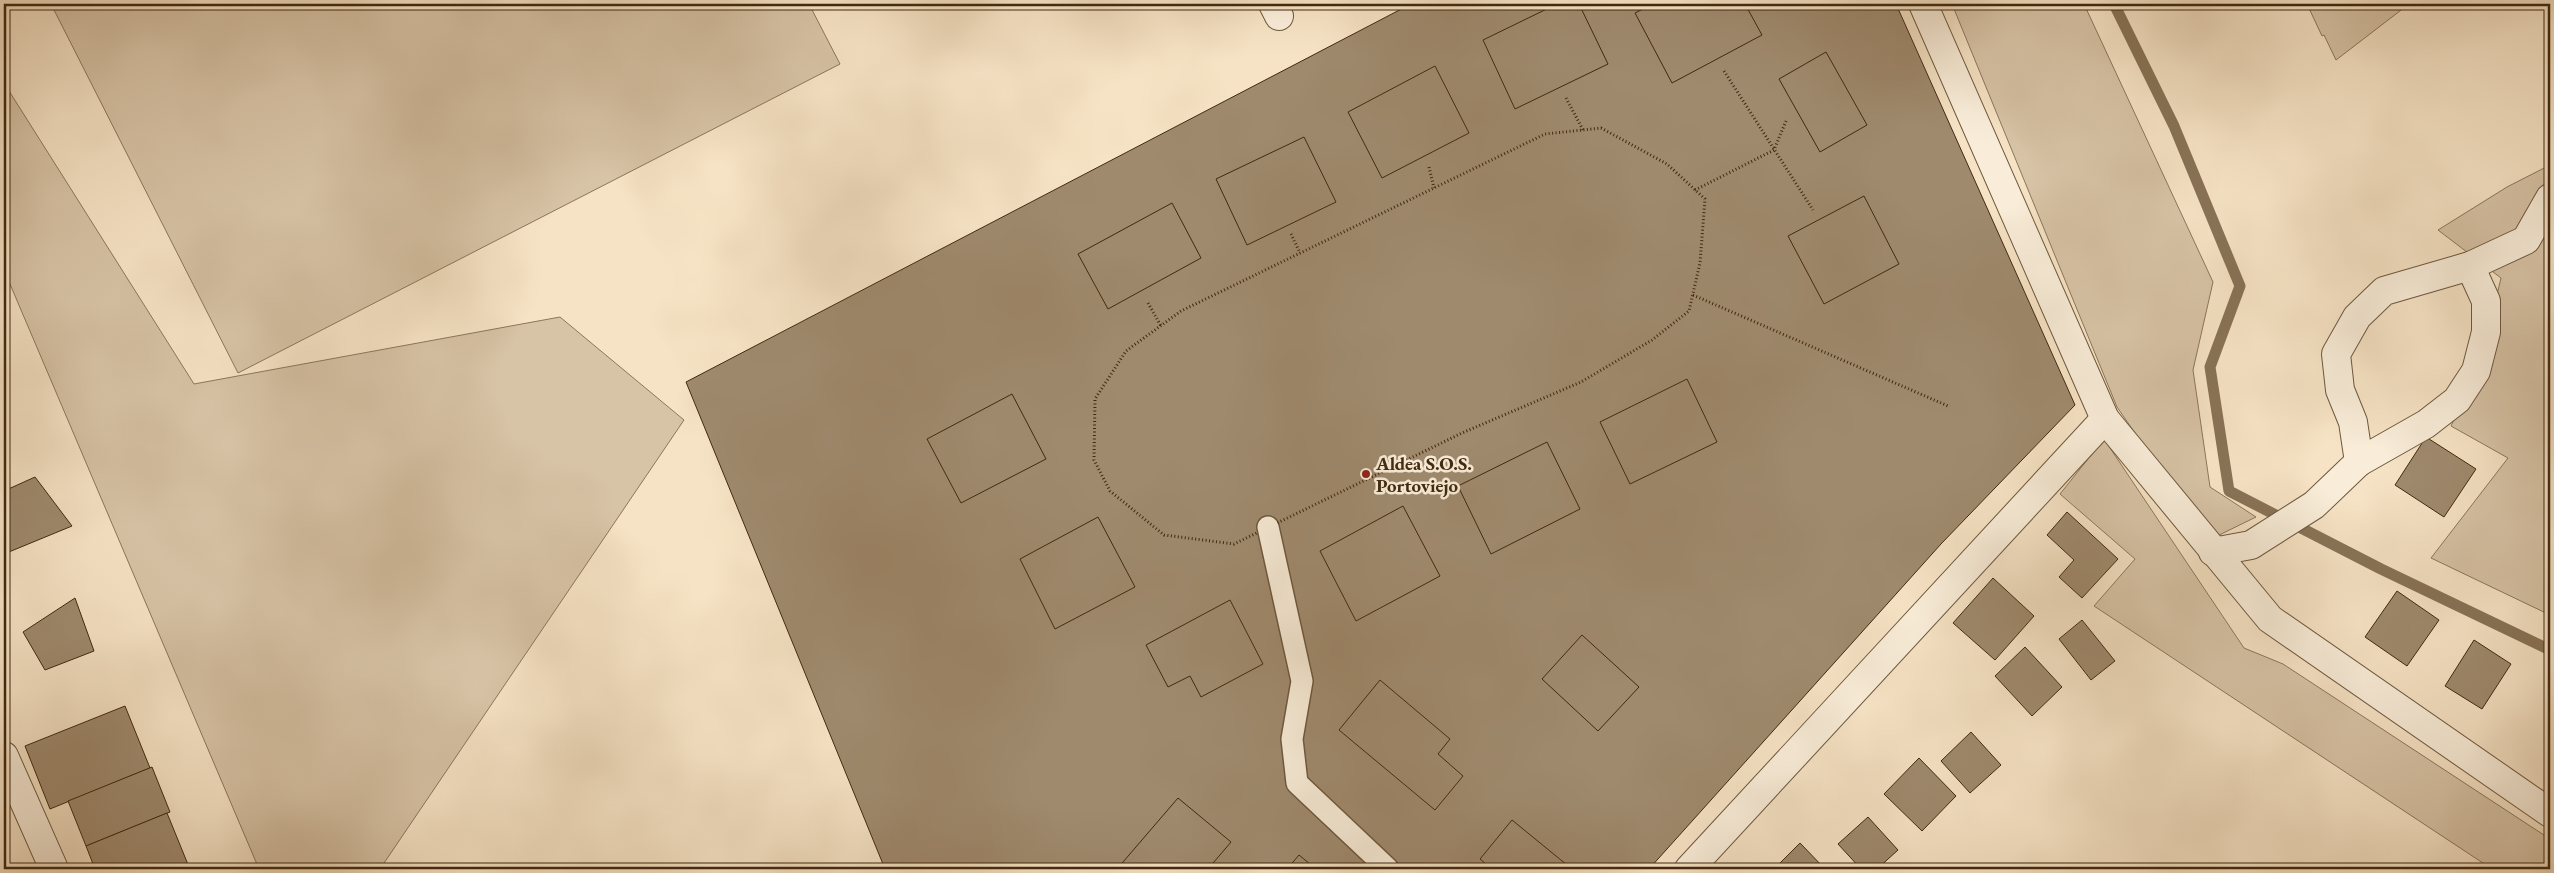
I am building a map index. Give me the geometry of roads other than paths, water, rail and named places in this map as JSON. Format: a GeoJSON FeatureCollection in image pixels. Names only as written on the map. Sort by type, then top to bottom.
{"type":"FeatureCollection","features":[{"type":"Feature","properties":{"kind":"street"},"geometry":{"type":"LineString","coordinates":[[1923,4],[2105,420],[2270,619],[2550,813]]}},
{"type":"Feature","properties":{"kind":"street"},"geometry":{"type":"LineString","coordinates":[[2359,462],[2353,422],[2340,390],[2336,354],[2358,317],[2384,291],[2470,266],[2526,240],[2550,198]]}},
{"type":"Feature","properties":{"kind":"street"},"geometry":{"type":"LineString","coordinates":[[2213,552],[2251,545],[2314,505],[2359,462],[2426,424],[2457,400],[2476,371],[2486,332],[2486,301],[2470,266]]}},
{"type":"Feature","properties":{"kind":"street"},"geometry":{"type":"LineString","coordinates":[[1689,869],[2105,420]]}},
{"type":"Feature","properties":{"kind":"street"},"geometry":{"type":"LineString","coordinates":[[4,756],[54,869]]}},
{"type":"Feature","properties":{"kind":"lane"},"geometry":{"type":"LineString","coordinates":[[1268,527],[1302,681],[1292,739],[1296,783],[1388,869]]}},
{"type":"Feature","properties":{"kind":"waterway"},"geometry":{"type":"LineString","coordinates":[[2114,4],[2174,126],[2240,286],[2210,367],[2229,491],[2381,569],[2550,650]]}},
{"type":"Feature","properties":{"kind":"place","name":"Aldea S.O.S. Portoviejo"},"geometry":{"type":"Point","coordinates":[1366,474]}}]}
